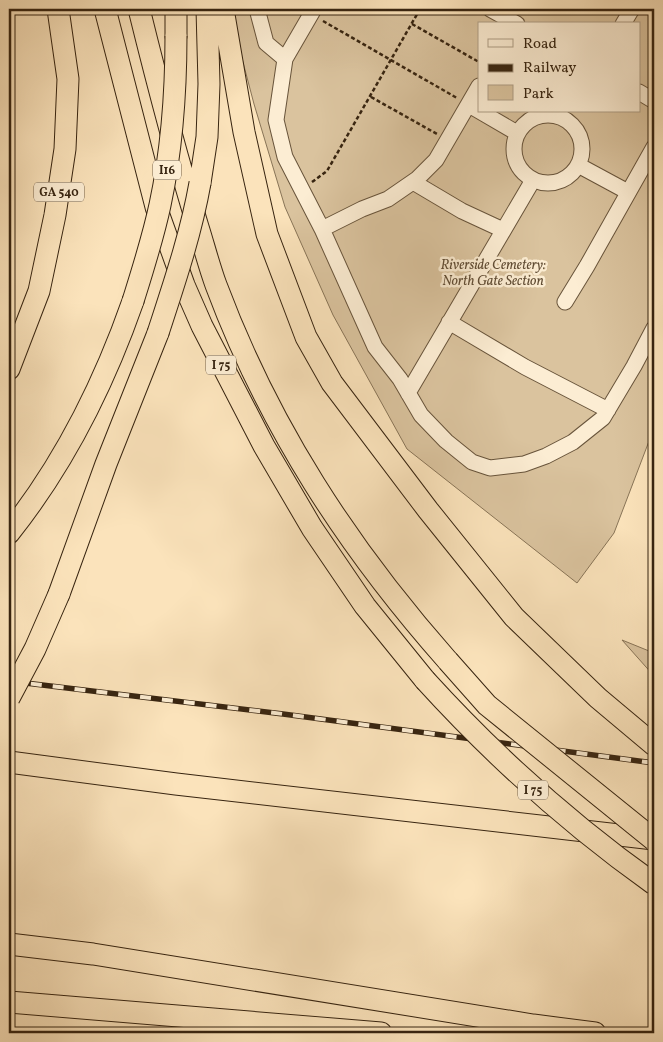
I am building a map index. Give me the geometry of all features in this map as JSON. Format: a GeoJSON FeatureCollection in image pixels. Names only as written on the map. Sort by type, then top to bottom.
{"type":"FeatureCollection","features":[{"type":"Feature","properties":{"kind":"highway","name":"GA 540"},"geometry":{"type":"LineString","coordinates":[[9,369],[39,292],[55,215],[65,149],[68,79],[58,9]]}},
{"type":"Feature","properties":{"kind":"highway","name":"I 75"},"geometry":{"type":"LineString","coordinates":[[105,9],[156,207],[184,285],[202,326],[264,446],[312,528],[365,606],[425,680],[479,738],[537,793],[603,847],[654,884]]}},
{"type":"Feature","properties":{"kind":"highway","name":"I 75"},"geometry":{"type":"LineString","coordinates":[[138,9],[186,187],[216,283],[254,374],[300,462],[348,537],[383,585],[487,705],[654,839]]}},
{"type":"Feature","properties":{"kind":"highway","name":"I16"},"geometry":{"type":"LineString","coordinates":[[9,533],[54,470],[90,405],[121,336],[133,301],[153,235],[166,176],[174,110],[176,9]]}},
{"type":"Feature","properties":{"kind":"highway"},"geometry":{"type":"LineString","coordinates":[[9,698],[35,649],[59,594],[106,464],[158,333],[179,270],[197,202],[207,137],[210,84],[207,9]]}},
{"type":"Feature","properties":{"kind":"highway"},"geometry":{"type":"LineString","coordinates":[[223,9],[244,132],[267,234],[306,336],[332,383],[514,617],[598,698],[654,745]]}},
{"type":"Feature","properties":{"kind":"highway"},"geometry":{"type":"LineString","coordinates":[[9,762],[176,784],[654,839]]}},
{"type":"Feature","properties":{"kind":"highway"},"geometry":{"type":"LineString","coordinates":[[9,944],[93,954],[595,1033]]}},
{"type":"Feature","properties":{"kind":"highway"},"geometry":{"type":"LineString","coordinates":[[9,1002],[381,1033]]}},
{"type":"Feature","properties":{"kind":"street"},"geometry":{"type":"LineString","coordinates":[[257,9],[266,43],[284,59]]}},
{"type":"Feature","properties":{"kind":"street"},"geometry":{"type":"LineString","coordinates":[[490,9],[512,22]]}},
{"type":"Feature","properties":{"kind":"street"},"geometry":{"type":"LineString","coordinates":[[624,22],[632,9]]}},
{"type":"Feature","properties":{"kind":"street"},"geometry":{"type":"LineString","coordinates":[[312,11],[284,59],[276,120],[285,157],[322,229],[375,347],[400,380],[421,415],[446,441],[472,462],[490,468],[524,464],[546,456],[574,442],[603,418],[654,328]]}},
{"type":"Feature","properties":{"kind":"street"},"geometry":{"type":"LineString","coordinates":[[322,229],[362,209],[388,200],[413,182],[436,160],[478,88]]}},
{"type":"Feature","properties":{"kind":"street"},"geometry":{"type":"LineString","coordinates":[[640,93],[654,101]]}},
{"type":"Feature","properties":{"kind":"street"},"geometry":{"type":"LineString","coordinates":[[469,105],[478,110]]}},
{"type":"Feature","properties":{"kind":"street"},"geometry":{"type":"LineString","coordinates":[[481,112],[517,133]]}},
{"type":"Feature","properties":{"kind":"street"},"geometry":{"type":"LineString","coordinates":[[550,115],[569,116],[580,135],[582,145],[582,156],[578,165],[572,174],[564,180],[548,183],[533,180],[524,174],[517,165],[514,155],[514,144],[517,133],[524,124],[533,118],[550,115]]}},
{"type":"Feature","properties":{"kind":"street"},"geometry":{"type":"LineString","coordinates":[[565,302],[654,147]]}},
{"type":"Feature","properties":{"kind":"street"},"geometry":{"type":"LineString","coordinates":[[578,165],[628,192]]}},
{"type":"Feature","properties":{"kind":"street"},"geometry":{"type":"LineString","coordinates":[[408,393],[533,180]]}},
{"type":"Feature","properties":{"kind":"street"},"geometry":{"type":"LineString","coordinates":[[413,182],[462,211],[503,230]]}},
{"type":"Feature","properties":{"kind":"street"},"geometry":{"type":"LineString","coordinates":[[449,322],[525,367],[608,410]]}},
{"type":"Feature","properties":{"kind":"path"},"geometry":{"type":"LineString","coordinates":[[300,186],[312,182],[327,172],[420,9]]}},
{"type":"Feature","properties":{"kind":"path"},"geometry":{"type":"LineString","coordinates":[[312,11],[469,105]]}},
{"type":"Feature","properties":{"kind":"path"},"geometry":{"type":"LineString","coordinates":[[412,24],[478,61]]}},
{"type":"Feature","properties":{"kind":"path"},"geometry":{"type":"LineString","coordinates":[[371,96],[448,140]]}},
{"type":"Feature","properties":{"kind":"green space","name":"Riverside Cemetery: North Gate Section"},"geometry":{"type":"Polygon","coordinates":[[[229,9],[654,9],[654,428],[614,533],[577,583],[407,449],[333,315],[285,207],[254,104],[229,9]]]}},
{"type":"Feature","properties":{"kind":"green space"},"geometry":{"type":"Polygon","coordinates":[[[622,640],[654,653],[654,676],[622,640]]]}},
{"type":"Feature","properties":{"kind":"railway"},"geometry":{"type":"LineString","coordinates":[[9,681],[283,714],[654,763]]}}]}
